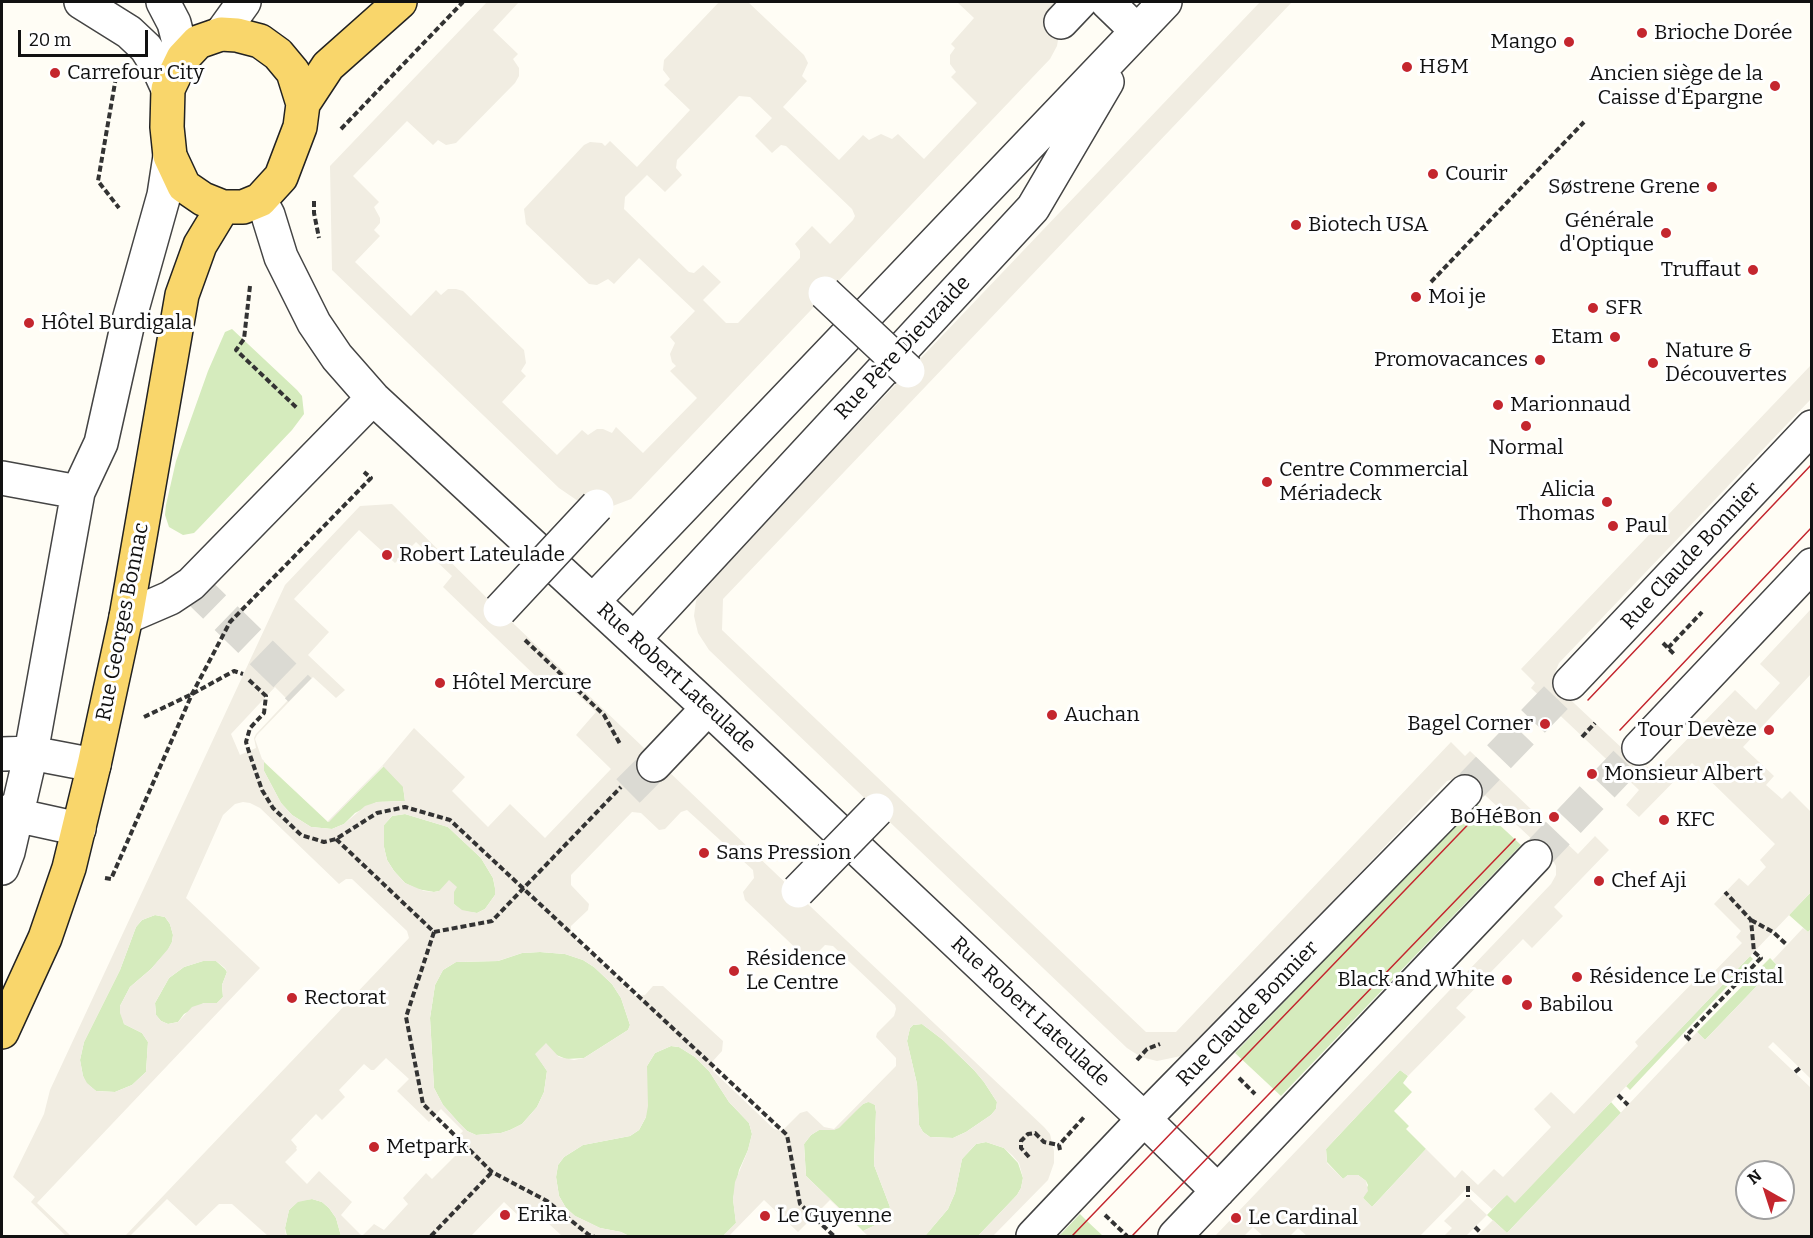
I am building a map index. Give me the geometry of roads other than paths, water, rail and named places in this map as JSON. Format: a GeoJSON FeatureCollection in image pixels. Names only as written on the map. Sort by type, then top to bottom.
{"type":"FeatureCollection","features":[{"type":"Feature","properties":{"kind":"main road"},"geometry":{"type":"LineString","coordinates":[[303,104],[328,66],[400,2]]}},
{"type":"Feature","properties":{"kind":"main road"},"geometry":{"type":"LineString","coordinates":[[221,34],[237,35],[260,41],[278,54],[293,72],[303,104],[300,127],[281,177],[260,200],[243,207],[223,207],[203,199],[184,186],[171,156],[167,127],[168,89],[183,58],[198,42],[221,34]]}},
{"type":"Feature","properties":{"kind":"main road","name":"Rue Georges Bonnac"},"geometry":{"type":"LineString","coordinates":[[2,1032],[45,938],[69,868],[126,617],[182,295],[200,245],[223,207]]}},
{"type":"Feature","properties":{"kind":"street"},"geometry":{"type":"LineString","coordinates":[[81,2],[129,32],[146,48],[168,89]]}},
{"type":"Feature","properties":{"kind":"street"},"geometry":{"type":"LineString","coordinates":[[163,2],[174,23],[183,58]]}},
{"type":"Feature","properties":{"kind":"street"},"geometry":{"type":"LineString","coordinates":[[221,34],[243,2]]}},
{"type":"Feature","properties":{"kind":"street"},"geometry":{"type":"LineString","coordinates":[[1107,2],[1137,32]]}},
{"type":"Feature","properties":{"kind":"street","name":"Rue Père Dieuzaide"},"geometry":{"type":"LineString","coordinates":[[593,601],[1165,2]]}},
{"type":"Feature","properties":{"kind":"street","name":"Rue Père Dieuzaide"},"geometry":{"type":"LineString","coordinates":[[634,639],[1033,208],[1137,32]]}},
{"type":"Feature","properties":{"kind":"street"},"geometry":{"type":"LineString","coordinates":[[2,868],[8,852],[9,813],[16,754],[78,492],[101,443],[127,327],[164,195],[171,156]]}},
{"type":"Feature","properties":{"kind":"street","name":"Rue Robert Lateulade"},"geometry":{"type":"LineString","coordinates":[[260,200],[268,215],[281,257],[314,323],[337,357],[373,398],[708,708],[1218,1191]]}},
{"type":"Feature","properties":{"kind":"street"},"geometry":{"type":"LineString","coordinates":[[825,293],[908,371]]}},
{"type":"Feature","properties":{"kind":"street"},"geometry":{"type":"LineString","coordinates":[[126,617],[170,598],[191,584],[373,398]]}},
{"type":"Feature","properties":{"kind":"street","name":"Rue Claude Bonnier"},"geometry":{"type":"LineString","coordinates":[[1570,683],[1812,428]]}},
{"type":"Feature","properties":{"kind":"street"},"geometry":{"type":"LineString","coordinates":[[2,478],[78,492]]}},
{"type":"Feature","properties":{"kind":"street"},"geometry":{"type":"LineString","coordinates":[[500,610],[597,506]]}},
{"type":"Feature","properties":{"kind":"street"},"geometry":{"type":"LineString","coordinates":[[1638,748],[1812,565]]}},
{"type":"Feature","properties":{"kind":"street"},"geometry":{"type":"LineString","coordinates":[[636,766],[708,708]]}},
{"type":"Feature","properties":{"kind":"street"},"geometry":{"type":"LineString","coordinates":[[16,754],[94,765]]}},
{"type":"Feature","properties":{"kind":"street","name":"Rue Claude Bonnier"},"geometry":{"type":"LineString","coordinates":[[1033,1236],[1144,1119],[1465,792]]}},
{"type":"Feature","properties":{"kind":"street"},"geometry":{"type":"LineString","coordinates":[[798,891],[877,810]]}},
{"type":"Feature","properties":{"kind":"street"},"geometry":{"type":"LineString","coordinates":[[9,813],[79,829]]}},
{"type":"Feature","properties":{"kind":"street"},"geometry":{"type":"LineString","coordinates":[[1175,1236],[1535,857]]}},
{"type":"Feature","properties":{"kind":"tunnel"},"geometry":{"type":"LineString","coordinates":[[191,584],[300,690]]}},
{"type":"Feature","properties":{"kind":"tunnel"},"geometry":{"type":"LineString","coordinates":[[1465,792],[1570,683]]}},
{"type":"Feature","properties":{"kind":"tunnel"},"geometry":{"type":"LineString","coordinates":[[1535,857],[1639,748]]}},
{"type":"Feature","properties":{"kind":"tunnel"},"geometry":{"type":"LineString","coordinates":[[628,791],[654,765]]}},
{"type":"Feature","properties":{"kind":"tram line"},"geometry":{"type":"LineString","coordinates":[[1588,700],[1812,464]]}},
{"type":"Feature","properties":{"kind":"tram line"},"geometry":{"type":"LineString","coordinates":[[1620,730],[1812,527]]}},
{"type":"Feature","properties":{"kind":"tram line"},"geometry":{"type":"LineString","coordinates":[[1072,1236],[1483,809]]}},
{"type":"Feature","properties":{"kind":"tram line"},"geometry":{"type":"LineString","coordinates":[[1132,1236],[1515,839]]}},
{"type":"Feature","properties":{"kind":"place","name":"Brioche Dorée"},"geometry":{"type":"Point","coordinates":[1642,33]}},
{"type":"Feature","properties":{"kind":"place","name":"Mango"},"geometry":{"type":"Point","coordinates":[1569,42]}},
{"type":"Feature","properties":{"kind":"place","name":"H&M"},"geometry":{"type":"Point","coordinates":[1407,67]}},
{"type":"Feature","properties":{"kind":"place","name":"Carrefour City"},"geometry":{"type":"Point","coordinates":[55,73]}},
{"type":"Feature","properties":{"kind":"place","name":"Ancien siège de la Caisse d'Épargne"},"geometry":{"type":"Point","coordinates":[1775,86]}},
{"type":"Feature","properties":{"kind":"place","name":"Courir"},"geometry":{"type":"Point","coordinates":[1433,174]}},
{"type":"Feature","properties":{"kind":"place","name":"Søstrene Grene"},"geometry":{"type":"Point","coordinates":[1712,187]}},
{"type":"Feature","properties":{"kind":"place","name":"Biotech USA"},"geometry":{"type":"Point","coordinates":[1296,225]}},
{"type":"Feature","properties":{"kind":"place","name":"Générale d'Optique"},"geometry":{"type":"Point","coordinates":[1666,233]}},
{"type":"Feature","properties":{"kind":"place","name":"Truffaut"},"geometry":{"type":"Point","coordinates":[1753,270]}},
{"type":"Feature","properties":{"kind":"place","name":"Moi je"},"geometry":{"type":"Point","coordinates":[1416,297]}},
{"type":"Feature","properties":{"kind":"place","name":"SFR"},"geometry":{"type":"Point","coordinates":[1593,308]}},
{"type":"Feature","properties":{"kind":"place","name":"Hôtel Burdigala"},"geometry":{"type":"Point","coordinates":[29,323]}},
{"type":"Feature","properties":{"kind":"place","name":"Etam"},"geometry":{"type":"Point","coordinates":[1615,337]}},
{"type":"Feature","properties":{"kind":"place","name":"Promovacances"},"geometry":{"type":"Point","coordinates":[1540,360]}},
{"type":"Feature","properties":{"kind":"place","name":"Nature & Découvertes"},"geometry":{"type":"Point","coordinates":[1653,363]}},
{"type":"Feature","properties":{"kind":"place","name":"Marionnaud"},"geometry":{"type":"Point","coordinates":[1498,405]}},
{"type":"Feature","properties":{"kind":"place","name":"Normal"},"geometry":{"type":"Point","coordinates":[1526,426]}},
{"type":"Feature","properties":{"kind":"place","name":"Centre Commercial Mériadeck"},"geometry":{"type":"Point","coordinates":[1267,482]}},
{"type":"Feature","properties":{"kind":"place","name":"Alicia Thomas"},"geometry":{"type":"Point","coordinates":[1607,502]}},
{"type":"Feature","properties":{"kind":"place","name":"Paul"},"geometry":{"type":"Point","coordinates":[1613,526]}},
{"type":"Feature","properties":{"kind":"place","name":"Robert Lateulade"},"geometry":{"type":"Point","coordinates":[387,555]}},
{"type":"Feature","properties":{"kind":"place","name":"Hôtel Mercure"},"geometry":{"type":"Point","coordinates":[440,683]}},
{"type":"Feature","properties":{"kind":"place","name":"Auchan"},"geometry":{"type":"Point","coordinates":[1052,715]}},
{"type":"Feature","properties":{"kind":"place","name":"Bagel Corner"},"geometry":{"type":"Point","coordinates":[1545,724]}},
{"type":"Feature","properties":{"kind":"place","name":"Tour Devèze"},"geometry":{"type":"Point","coordinates":[1769,730]}},
{"type":"Feature","properties":{"kind":"place","name":"Monsieur Albert"},"geometry":{"type":"Point","coordinates":[1592,774]}},
{"type":"Feature","properties":{"kind":"place","name":"BoHéBon"},"geometry":{"type":"Point","coordinates":[1554,817]}},
{"type":"Feature","properties":{"kind":"place","name":"KFC"},"geometry":{"type":"Point","coordinates":[1664,820]}},
{"type":"Feature","properties":{"kind":"place","name":"Sans Pression"},"geometry":{"type":"Point","coordinates":[704,853]}},
{"type":"Feature","properties":{"kind":"place","name":"Chef Aji"},"geometry":{"type":"Point","coordinates":[1599,881]}},
{"type":"Feature","properties":{"kind":"place","name":"Résidence Le Centre"},"geometry":{"type":"Point","coordinates":[734,971]}},
{"type":"Feature","properties":{"kind":"place","name":"Résidence Le Cristal"},"geometry":{"type":"Point","coordinates":[1577,977]}},
{"type":"Feature","properties":{"kind":"place","name":"Black and White"},"geometry":{"type":"Point","coordinates":[1507,980]}},
{"type":"Feature","properties":{"kind":"place","name":"Rectorat"},"geometry":{"type":"Point","coordinates":[292,998]}},
{"type":"Feature","properties":{"kind":"place","name":"Babilou"},"geometry":{"type":"Point","coordinates":[1527,1005]}},
{"type":"Feature","properties":{"kind":"place","name":"Metpark"},"geometry":{"type":"Point","coordinates":[374,1147]}},
{"type":"Feature","properties":{"kind":"place","name":"Erika"},"geometry":{"type":"Point","coordinates":[505,1215]}},
{"type":"Feature","properties":{"kind":"place","name":"Le Guyenne"},"geometry":{"type":"Point","coordinates":[765,1216]}},
{"type":"Feature","properties":{"kind":"place","name":"Le Cardinal"},"geometry":{"type":"Point","coordinates":[1236,1218]}}]}
